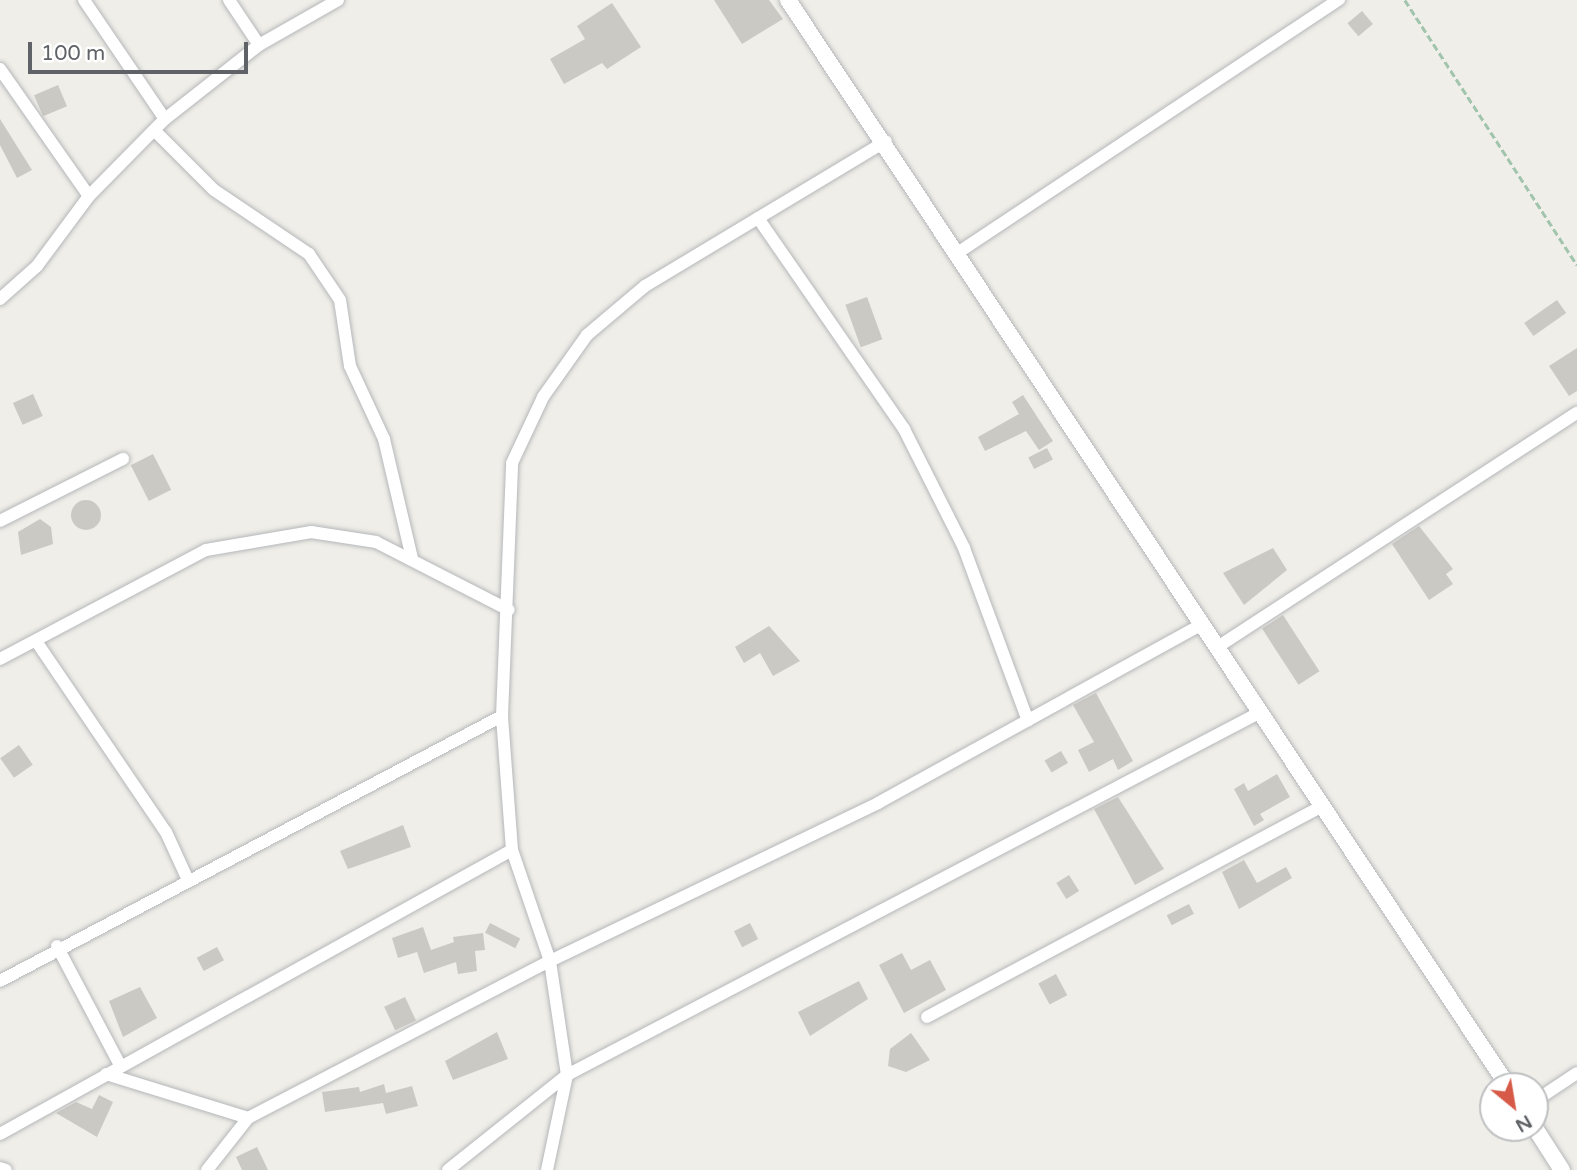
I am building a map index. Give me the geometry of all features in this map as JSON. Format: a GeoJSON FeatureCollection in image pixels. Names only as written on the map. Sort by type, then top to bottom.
{"type":"FeatureCollection","features":[{"type":"Feature","properties":{"kind":"street"},"geometry":{"type":"LineString","coordinates":[[84,0],[165,119]]}},
{"type":"Feature","properties":{"kind":"street"},"geometry":{"type":"LineString","coordinates":[[229,0],[258,46]]}},
{"type":"Feature","properties":{"kind":"street"},"geometry":{"type":"LineString","coordinates":[[0,299],[37,266],[89,196],[165,119],[258,46],[338,0]]}},
{"type":"Feature","properties":{"kind":"street"},"geometry":{"type":"LineString","coordinates":[[788,0],[886,141],[956,254],[1499,1072]]}},
{"type":"Feature","properties":{"kind":"street"},"geometry":{"type":"LineString","coordinates":[[956,254],[1339,0]]}},
{"type":"Feature","properties":{"kind":"street"},"geometry":{"type":"LineString","coordinates":[[0,69],[89,196]]}},
{"type":"Feature","properties":{"kind":"street"},"geometry":{"type":"LineString","coordinates":[[155,131],[214,190],[309,254],[340,300],[350,366],[384,439],[412,558]]}},
{"type":"Feature","properties":{"kind":"street"},"geometry":{"type":"LineString","coordinates":[[547,1170],[567,1075],[550,961],[512,850],[502,716],[509,610],[512,463],[543,397],[597,327],[645,286],[886,141]]}},
{"type":"Feature","properties":{"kind":"street"},"geometry":{"type":"LineString","coordinates":[[758,218],[904,429],[964,548],[1028,721]]}},
{"type":"Feature","properties":{"kind":"street"},"geometry":{"type":"LineString","coordinates":[[1216,648],[1577,413]]}},
{"type":"Feature","properties":{"kind":"street"},"geometry":{"type":"LineString","coordinates":[[0,521],[123,459]]}},
{"type":"Feature","properties":{"kind":"street"},"geometry":{"type":"LineString","coordinates":[[0,659],[206,550],[311,532],[349,535],[412,558],[509,610]]}},
{"type":"Feature","properties":{"kind":"street"},"geometry":{"type":"LineString","coordinates":[[207,1170],[248,1118],[550,961],[878,803],[1202,625]]}},
{"type":"Feature","properties":{"kind":"street"},"geometry":{"type":"LineString","coordinates":[[37,641],[166,832],[188,880]]}},
{"type":"Feature","properties":{"kind":"street"},"geometry":{"type":"LineString","coordinates":[[448,1170],[567,1075],[1259,713]]}},
{"type":"Feature","properties":{"kind":"street"},"geometry":{"type":"LineString","coordinates":[[0,981],[57,946],[502,716]]}},
{"type":"Feature","properties":{"kind":"street"},"geometry":{"type":"LineString","coordinates":[[928,1017],[1321,807]]}},
{"type":"Feature","properties":{"kind":"street"},"geometry":{"type":"LineString","coordinates":[[0,1135],[120,1065],[512,850]]}},
{"type":"Feature","properties":{"kind":"street"},"geometry":{"type":"LineString","coordinates":[[57,946],[120,1065]]}},
{"type":"Feature","properties":{"kind":"street"},"geometry":{"type":"LineString","coordinates":[[1549,1092],[1577,1073]]}},
{"type":"Feature","properties":{"kind":"street"},"geometry":{"type":"LineString","coordinates":[[106,1074],[248,1118]]}},
{"type":"Feature","properties":{"kind":"street"},"geometry":{"type":"LineString","coordinates":[[1544,1142],[1562,1170]]}},
{"type":"Feature","properties":{"kind":"street"},"geometry":{"type":"LineString","coordinates":[[0,1168],[6,1170]]}},
{"type":"Feature","properties":{"kind":"path"},"geometry":{"type":"LineString","coordinates":[[1405,0],[1577,265]]}},
{"type":"Feature","properties":{"kind":"building"},"geometry":{"type":"Polygon","coordinates":[[[714,0],[769,0],[783,19],[742,44],[714,0]]]}},
{"type":"Feature","properties":{"kind":"building"},"geometry":{"type":"Polygon","coordinates":[[[612,3],[641,47],[607,69],[602,63],[564,84],[550,59],[585,39],[577,26],[612,3]]]}},
{"type":"Feature","properties":{"kind":"building"},"geometry":{"type":"Polygon","coordinates":[[[1362,11],[1373,24],[1358,36],[1347,23],[1362,11]]]}},
{"type":"Feature","properties":{"kind":"building"},"geometry":{"type":"Polygon","coordinates":[[[58,85],[67,106],[43,116],[34,95],[58,85]]]}},
{"type":"Feature","properties":{"kind":"building"},"geometry":{"type":"Polygon","coordinates":[[[0,119],[32,170],[17,178],[0,145],[0,119]]]}},
{"type":"Feature","properties":{"kind":"building"},"geometry":{"type":"Polygon","coordinates":[[[867,297],[882,339],[861,347],[845,305],[867,297]]]}},
{"type":"Feature","properties":{"kind":"building"},"geometry":{"type":"Polygon","coordinates":[[[1557,300],[1566,313],[1533,336],[1524,323],[1557,300]]]}},
{"type":"Feature","properties":{"kind":"building"},"geometry":{"type":"Polygon","coordinates":[[[1577,348],[1577,391],[1569,396],[1549,366],[1577,348]]]}},
{"type":"Feature","properties":{"kind":"building"},"geometry":{"type":"Polygon","coordinates":[[[33,394],[43,416],[23,425],[13,403],[33,394]]]}},
{"type":"Feature","properties":{"kind":"building"},"geometry":{"type":"Polygon","coordinates":[[[1023,395],[1053,441],[1039,450],[1026,431],[985,451],[978,437],[1019,414],[1012,402],[1023,395]]]}},
{"type":"Feature","properties":{"kind":"building"},"geometry":{"type":"Polygon","coordinates":[[[1047,448],[1053,460],[1034,469],[1028,458],[1047,448]]]}},
{"type":"Feature","properties":{"kind":"building"},"geometry":{"type":"Polygon","coordinates":[[[153,454],[171,490],[149,501],[131,465],[153,454]]]}},
{"type":"Feature","properties":{"kind":"building"},"geometry":{"type":"Polygon","coordinates":[[[86,500],[96,505],[101,515],[96,525],[86,530],[76,525],[71,515],[76,505],[86,500]]]}},
{"type":"Feature","properties":{"kind":"building"},"geometry":{"type":"Polygon","coordinates":[[[40,519],[51,527],[53,544],[21,555],[18,532],[40,519]]]}},
{"type":"Feature","properties":{"kind":"building"},"geometry":{"type":"Polygon","coordinates":[[[1419,526],[1453,569],[1446,574],[1453,584],[1429,600],[1392,544],[1419,526]]]}},
{"type":"Feature","properties":{"kind":"building"},"geometry":{"type":"Polygon","coordinates":[[[1273,548],[1287,570],[1244,605],[1223,573],[1273,548]]]}},
{"type":"Feature","properties":{"kind":"building"},"geometry":{"type":"Polygon","coordinates":[[[1283,615],[1319,671],[1299,685],[1262,629],[1283,615]]]}},
{"type":"Feature","properties":{"kind":"building"},"geometry":{"type":"Polygon","coordinates":[[[769,626],[800,661],[773,676],[760,653],[744,663],[735,647],[769,626]]]}},
{"type":"Feature","properties":{"kind":"building"},"geometry":{"type":"Polygon","coordinates":[[[1096,693],[1133,761],[1118,770],[1113,759],[1089,772],[1078,750],[1094,742],[1073,705],[1096,693]]]}},
{"type":"Feature","properties":{"kind":"building"},"geometry":{"type":"Polygon","coordinates":[[[19,745],[33,765],[14,778],[0,758],[19,745]]]}},
{"type":"Feature","properties":{"kind":"building"},"geometry":{"type":"Polygon","coordinates":[[[1061,751],[1068,763],[1052,773],[1045,760],[1061,751]]]}},
{"type":"Feature","properties":{"kind":"building"},"geometry":{"type":"Polygon","coordinates":[[[1277,774],[1290,797],[1260,814],[1264,820],[1254,826],[1234,789],[1244,783],[1248,791],[1277,774]]]}},
{"type":"Feature","properties":{"kind":"building"},"geometry":{"type":"Polygon","coordinates":[[[1118,797],[1164,869],[1135,885],[1094,809],[1118,797]]]}},
{"type":"Feature","properties":{"kind":"building"},"geometry":{"type":"Polygon","coordinates":[[[403,825],[411,847],[348,869],[340,851],[403,825]]]}},
{"type":"Feature","properties":{"kind":"building"},"geometry":{"type":"Polygon","coordinates":[[[1244,860],[1257,883],[1286,867],[1292,878],[1239,909],[1222,872],[1244,860]]]}},
{"type":"Feature","properties":{"kind":"building"},"geometry":{"type":"Polygon","coordinates":[[[1069,875],[1079,891],[1066,899],[1056,883],[1069,875]]]}},
{"type":"Feature","properties":{"kind":"building"},"geometry":{"type":"Polygon","coordinates":[[[1189,904],[1194,914],[1172,925],[1167,915],[1189,904]]]}},
{"type":"Feature","properties":{"kind":"building"},"geometry":{"type":"Polygon","coordinates":[[[490,923],[520,938],[515,948],[485,933],[490,923]]]}},
{"type":"Feature","properties":{"kind":"building"},"geometry":{"type":"Polygon","coordinates":[[[750,923],[758,939],[742,947],[734,931],[750,923]]]}},
{"type":"Feature","properties":{"kind":"building"},"geometry":{"type":"Polygon","coordinates":[[[423,927],[431,950],[454,942],[453,937],[483,933],[485,950],[475,951],[477,971],[458,974],[456,962],[424,973],[417,952],[398,958],[392,938],[423,927]]]}},
{"type":"Feature","properties":{"kind":"building"},"geometry":{"type":"Polygon","coordinates":[[[217,947],[224,960],[204,971],[197,958],[217,947]]]}},
{"type":"Feature","properties":{"kind":"building"},"geometry":{"type":"Polygon","coordinates":[[[902,953],[911,970],[930,960],[946,990],[904,1013],[879,965],[902,953]]]}},
{"type":"Feature","properties":{"kind":"building"},"geometry":{"type":"Polygon","coordinates":[[[1056,974],[1067,995],[1050,1005],[1038,983],[1056,974]]]}},
{"type":"Feature","properties":{"kind":"building"},"geometry":{"type":"Polygon","coordinates":[[[859,981],[868,999],[810,1036],[798,1012],[859,981]]]}},
{"type":"Feature","properties":{"kind":"building"},"geometry":{"type":"Polygon","coordinates":[[[140,987],[157,1018],[123,1037],[109,1001],[140,987]]]}},
{"type":"Feature","properties":{"kind":"building"},"geometry":{"type":"Polygon","coordinates":[[[405,997],[416,1021],[395,1030],[384,1007],[405,997]]]}},
{"type":"Feature","properties":{"kind":"building"},"geometry":{"type":"Polygon","coordinates":[[[497,1032],[508,1059],[453,1080],[445,1061],[497,1032]]]}},
{"type":"Feature","properties":{"kind":"building"},"geometry":{"type":"Polygon","coordinates":[[[911,1033],[930,1060],[906,1072],[888,1066],[890,1049],[911,1033]]]}},
{"type":"Feature","properties":{"kind":"building"},"geometry":{"type":"Polygon","coordinates":[[[384,1084],[386,1093],[412,1086],[418,1106],[386,1114],[383,1103],[325,1112],[322,1092],[359,1087],[360,1092],[384,1084]]]}},
{"type":"Feature","properties":{"kind":"building"},"geometry":{"type":"Polygon","coordinates":[[[99,1095],[113,1102],[97,1137],[56,1113],[76,1102],[92,1109],[99,1095]]]}},
{"type":"Feature","properties":{"kind":"building"},"geometry":{"type":"Polygon","coordinates":[[[257,1147],[268,1170],[242,1170],[236,1157],[257,1147]]]}}]}
